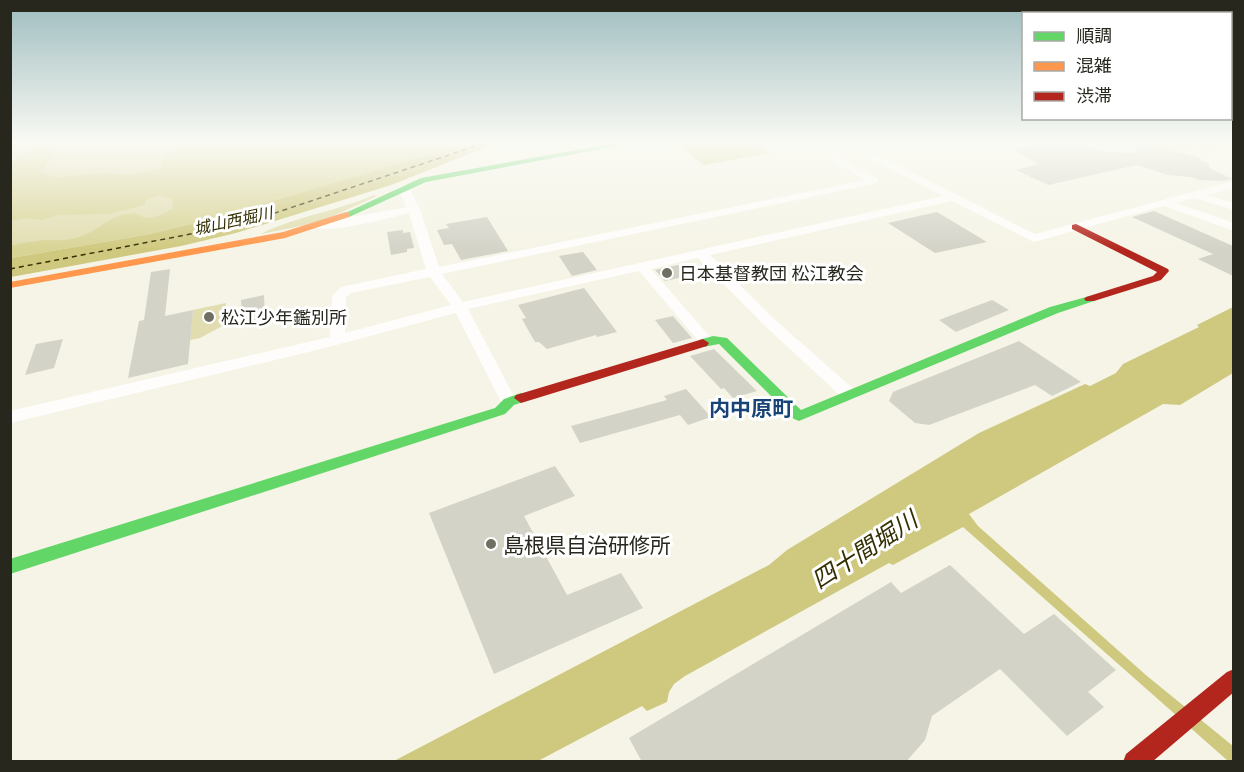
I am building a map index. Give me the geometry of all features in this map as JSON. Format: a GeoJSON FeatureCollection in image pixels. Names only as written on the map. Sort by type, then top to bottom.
{"type":"FeatureCollection","features":[{"type":"Feature","properties":{"kind":"street"},"geometry":{"type":"LineString","coordinates":[[318,226],[404,188],[434,178]]}},
{"type":"Feature","properties":{"kind":"street"},"geometry":{"type":"LineString","coordinates":[[337,339],[339,296],[346,290],[874,181],[869,178]]}},
{"type":"Feature","properties":{"kind":"street"},"geometry":{"type":"LineString","coordinates":[[917,178],[1034,238],[1233,184]]}},
{"type":"Feature","properties":{"kind":"street"},"geometry":{"type":"LineString","coordinates":[[404,188],[414,209],[434,273],[460,307],[509,402]]}},
{"type":"Feature","properties":{"kind":"street"},"geometry":{"type":"LineString","coordinates":[[1195,195],[1233,207]]}},
{"type":"Feature","properties":{"kind":"street"},"geometry":{"type":"LineString","coordinates":[[10,417],[337,339],[460,307],[955,197]]}},
{"type":"Feature","properties":{"kind":"street"},"geometry":{"type":"LineString","coordinates":[[1165,203],[1233,227]]}},
{"type":"Feature","properties":{"kind":"street"},"geometry":{"type":"LineString","coordinates":[[10,285],[414,209]]}},
{"type":"Feature","properties":{"kind":"street"},"geometry":{"type":"LineString","coordinates":[[10,567],[500,411],[509,402],[706,341],[723,341],[799,416],[1054,310],[1157,278],[1164,271],[1076,226]]}},
{"type":"Feature","properties":{"kind":"street"},"geometry":{"type":"LineString","coordinates":[[701,254],[768,321],[850,395]]}},
{"type":"Feature","properties":{"kind":"street"},"geometry":{"type":"LineString","coordinates":[[642,267],[706,341]]}},
{"type":"Feature","properties":{"kind":"street"},"geometry":{"type":"LineString","coordinates":[[1153,756],[1178,725],[1233,679]]}},
{"type":"Feature","properties":{"kind":"shaded area"},"geometry":{"type":"Polygon","coordinates":[[[10,178],[353,178],[258,207],[11,258],[10,178]]]}},
{"type":"Feature","properties":{"kind":"shaded area"},"geometry":{"type":"Polygon","coordinates":[[[10,178],[351,178],[230,214],[150,234],[11,258],[11,246],[13,245],[41,240],[73,239],[90,233],[126,214],[136,213],[150,218],[159,216],[173,209],[172,199],[159,196],[147,199],[144,205],[108,214],[58,215],[42,220],[26,218],[11,221],[10,178]]]}},
{"type":"Feature","properties":{"kind":"shaded area"},"geometry":{"type":"Polygon","coordinates":[[[374,195],[377,196],[320,222],[261,234],[289,223],[374,195]]]}},
{"type":"Feature","properties":{"kind":"shaded area","name":"松江少年鑑別所"},"geometry":{"type":"Polygon","coordinates":[[[226,303],[226,324],[200,338],[190,340],[193,310],[226,303]]]}},
{"type":"Feature","properties":{"kind":"water","name":"城山西堀川"},"geometry":{"type":"Polygon","coordinates":[[[351,178],[409,178],[236,233],[181,246],[11,277],[11,258],[150,234],[230,214],[351,178]]]}},
{"type":"Feature","properties":{"kind":"water","name":"四十間堀川"},"geometry":{"type":"Polygon","coordinates":[[[1233,307],[1233,373],[1180,405],[1163,404],[969,514],[978,526],[1147,676],[1233,746],[1233,761],[1228,761],[963,527],[893,565],[889,563],[685,676],[674,684],[667,702],[647,711],[642,706],[538,761],[392,762],[769,565],[787,550],[979,433],[1085,384],[1090,386],[1116,373],[1123,364],[1199,327],[1197,325],[1233,307]]]}},
{"type":"Feature","properties":{"kind":"building"},"geometry":{"type":"Polygon","coordinates":[[[1033,178],[1079,178],[1048,185],[1033,178]]]}},
{"type":"Feature","properties":{"kind":"building"},"geometry":{"type":"Polygon","coordinates":[[[1194,178],[1233,179],[1223,181],[1194,178]]]}},
{"type":"Feature","properties":{"kind":"building"},"geometry":{"type":"Polygon","coordinates":[[[1154,211],[1233,246],[1233,276],[1198,259],[1213,254],[1132,217],[1154,211]]]}},
{"type":"Feature","properties":{"kind":"building"},"geometry":{"type":"Polygon","coordinates":[[[937,212],[987,242],[935,253],[888,223],[937,212]]]}},
{"type":"Feature","properties":{"kind":"building"},"geometry":{"type":"Polygon","coordinates":[[[487,217],[508,251],[461,260],[452,244],[444,245],[437,230],[449,228],[446,224],[487,217]]]}},
{"type":"Feature","properties":{"kind":"building"},"geometry":{"type":"Polygon","coordinates":[[[403,230],[403,233],[410,232],[414,248],[391,255],[387,232],[403,230]]]}},
{"type":"Feature","properties":{"kind":"building"},"geometry":{"type":"Polygon","coordinates":[[[583,252],[597,270],[572,276],[559,256],[583,252]]]}},
{"type":"Feature","properties":{"kind":"building","name":"日本基督教団 松江教会"},"geometry":{"type":"Polygon","coordinates":[[[678,265],[688,276],[665,281],[655,270],[678,265]]]}},
{"type":"Feature","properties":{"kind":"building","name":"松江少年鑑別所"},"geometry":{"type":"Polygon","coordinates":[[[170,269],[165,316],[193,310],[188,364],[128,378],[139,321],[144,320],[151,272],[170,269]]]}},
{"type":"Feature","properties":{"kind":"building"},"geometry":{"type":"Polygon","coordinates":[[[584,288],[617,332],[597,337],[596,335],[547,349],[539,342],[535,342],[522,319],[526,318],[518,305],[584,288]]]}},
{"type":"Feature","properties":{"kind":"building"},"geometry":{"type":"Polygon","coordinates":[[[264,295],[265,318],[242,323],[241,300],[264,295]]]}},
{"type":"Feature","properties":{"kind":"building"},"geometry":{"type":"Polygon","coordinates":[[[992,300],[1009,310],[956,332],[939,320],[992,300]]]}},
{"type":"Feature","properties":{"kind":"building"},"geometry":{"type":"Polygon","coordinates":[[[673,316],[692,338],[673,343],[655,320],[673,316]]]}},
{"type":"Feature","properties":{"kind":"building"},"geometry":{"type":"Polygon","coordinates":[[[63,339],[54,368],[25,375],[36,344],[63,339]]]}},
{"type":"Feature","properties":{"kind":"building"},"geometry":{"type":"Polygon","coordinates":[[[1019,341],[1081,382],[1052,396],[1035,385],[929,425],[915,423],[889,401],[893,392],[1019,341]]]}},
{"type":"Feature","properties":{"kind":"building"},"geometry":{"type":"Polygon","coordinates":[[[714,349],[757,391],[733,398],[724,388],[721,389],[690,356],[714,349]]]}},
{"type":"Feature","properties":{"kind":"building"},"geometry":{"type":"Polygon","coordinates":[[[686,389],[711,417],[688,425],[680,415],[580,443],[571,426],[667,400],[664,396],[686,389]]]}},
{"type":"Feature","properties":{"kind":"building","name":"島根県自治研修所"},"geometry":{"type":"Polygon","coordinates":[[[555,466],[575,496],[524,516],[567,595],[621,573],[643,608],[494,674],[429,513],[555,466]]]}},
{"type":"Feature","properties":{"kind":"building"},"geometry":{"type":"Polygon","coordinates":[[[950,565],[1024,634],[1054,614],[1116,670],[1088,692],[1104,707],[1067,736],[1000,669],[932,716],[925,740],[906,762],[642,762],[629,738],[891,582],[901,593],[950,565]]]}},
{"type":"Feature","properties":{"kind":"ferry route"},"geometry":{"type":"LineString","coordinates":[[10,269],[242,224],[380,178]]}},
{"type":"Feature","properties":{"kind":"traffic: fast"},"geometry":{"type":"LineString","coordinates":[[346,215],[424,180],[435,178]]}},
{"type":"Feature","properties":{"kind":"traffic: fast"},"geometry":{"type":"LineString","coordinates":[[703,343],[713,340],[723,341],[799,416],[1054,310],[1090,299]]}},
{"type":"Feature","properties":{"kind":"traffic: fast"},"geometry":{"type":"LineString","coordinates":[[10,567],[500,411],[509,402],[521,398]]}},
{"type":"Feature","properties":{"kind":"traffic: slow"},"geometry":{"type":"LineString","coordinates":[[10,285],[285,235],[346,215]]}},
{"type":"Feature","properties":{"kind":"traffic: jam"},"geometry":{"type":"LineString","coordinates":[[1076,227],[1164,271],[1157,278],[1090,299]]}},
{"type":"Feature","properties":{"kind":"traffic: jam"},"geometry":{"type":"LineString","coordinates":[[521,398],[703,343]]}},
{"type":"Feature","properties":{"kind":"traffic: jam"},"geometry":{"type":"LineString","coordinates":[[1134,762],[1234,679]]}},
{"type":"Feature","properties":{"kind":"place","name":"日本基督教団 松江教会"},"geometry":{"type":"Point","coordinates":[667,273]}},
{"type":"Feature","properties":{"kind":"place","name":"松江少年鑑別所"},"geometry":{"type":"Point","coordinates":[209,317]}},
{"type":"Feature","properties":{"kind":"place","name":"島根県自治研修所"},"geometry":{"type":"Point","coordinates":[491,544]}},
{"type":"Feature","properties":{"kind":"district","name":"内中原町"},"geometry":{"type":"Point","coordinates":[751,407]}}]}
